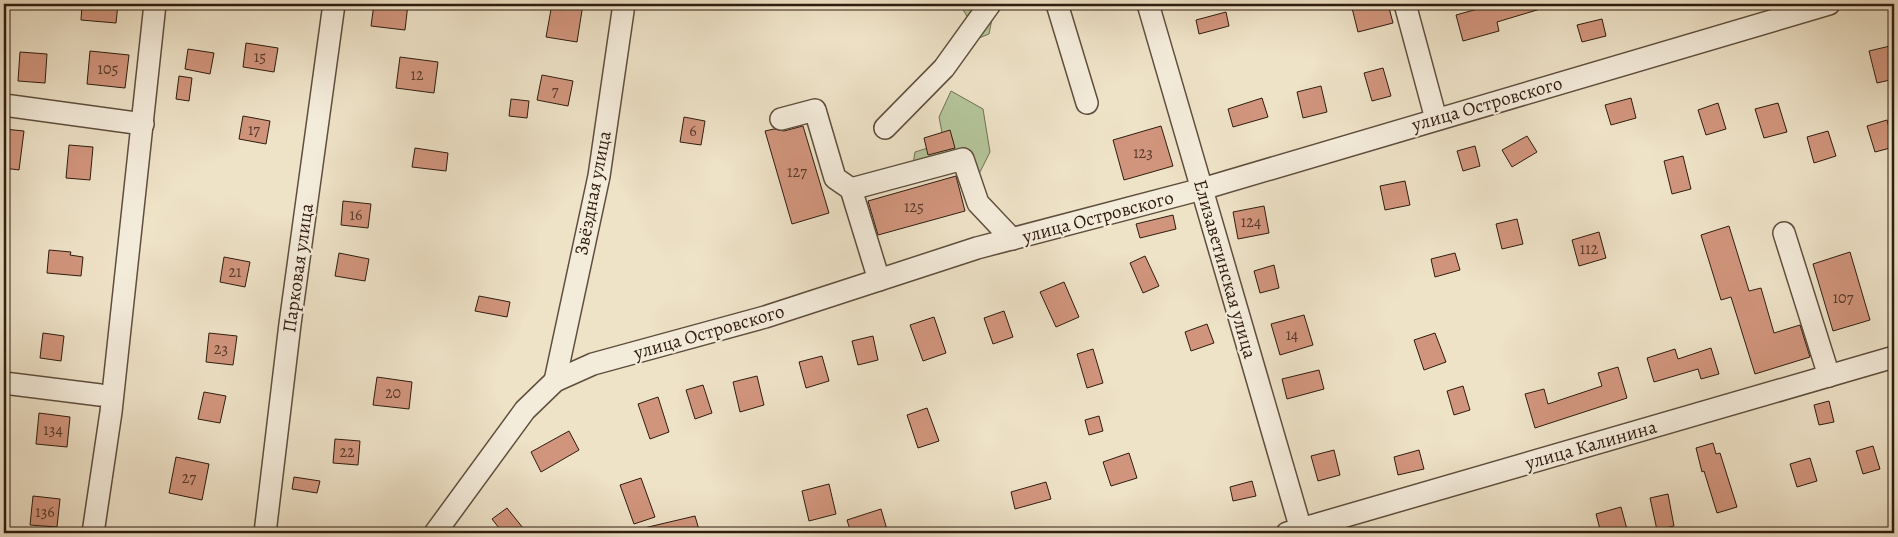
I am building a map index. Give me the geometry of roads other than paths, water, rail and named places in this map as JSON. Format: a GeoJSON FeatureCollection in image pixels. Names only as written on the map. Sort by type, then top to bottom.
{"type":"FeatureCollection","features":[{"type":"Feature","properties":{"kind":"street"},"geometry":{"type":"LineString","coordinates":[[93,533],[111,412],[155,4]]}},
{"type":"Feature","properties":{"kind":"street","name":"Парковая улица"},"geometry":{"type":"LineString","coordinates":[[265,533],[290,324],[334,4]]}},
{"type":"Feature","properties":{"kind":"street","name":"Звёздная улица"},"geometry":{"type":"LineString","coordinates":[[555,382],[599,176],[624,4]]}},
{"type":"Feature","properties":{"kind":"street"},"geometry":{"type":"LineString","coordinates":[[885,128],[944,68],[990,4]]}},
{"type":"Feature","properties":{"kind":"street"},"geometry":{"type":"LineString","coordinates":[[1057,4],[1086,103]]}},
{"type":"Feature","properties":{"kind":"street","name":"Елизаветинская улица"},"geometry":{"type":"LineString","coordinates":[[1148,4],[1202,189],[1297,532]]}},
{"type":"Feature","properties":{"kind":"street"},"geometry":{"type":"LineString","coordinates":[[1405,4],[1436,119]]}},
{"type":"Feature","properties":{"kind":"street","name":"улица Островского"},"geometry":{"type":"LineString","coordinates":[[435,533],[525,410],[555,382],[593,364],[765,317],[977,248],[1202,189],[1829,4]]}},
{"type":"Feature","properties":{"kind":"street"},"geometry":{"type":"LineString","coordinates":[[4,106],[143,124]]}},
{"type":"Feature","properties":{"kind":"street"},"geometry":{"type":"LineString","coordinates":[[781,119],[815,110],[835,178],[851,189],[879,280]]}},
{"type":"Feature","properties":{"kind":"street"},"geometry":{"type":"LineString","coordinates":[[851,189],[963,159],[978,203],[1012,239]]}},
{"type":"Feature","properties":{"kind":"street"},"geometry":{"type":"LineString","coordinates":[[1784,232],[1829,376]]}},
{"type":"Feature","properties":{"kind":"street","name":"улица Калинина"},"geometry":{"type":"LineString","coordinates":[[1297,532],[1894,357]]}},
{"type":"Feature","properties":{"kind":"street"},"geometry":{"type":"LineString","coordinates":[[4,383],[100,395]]}}]}
